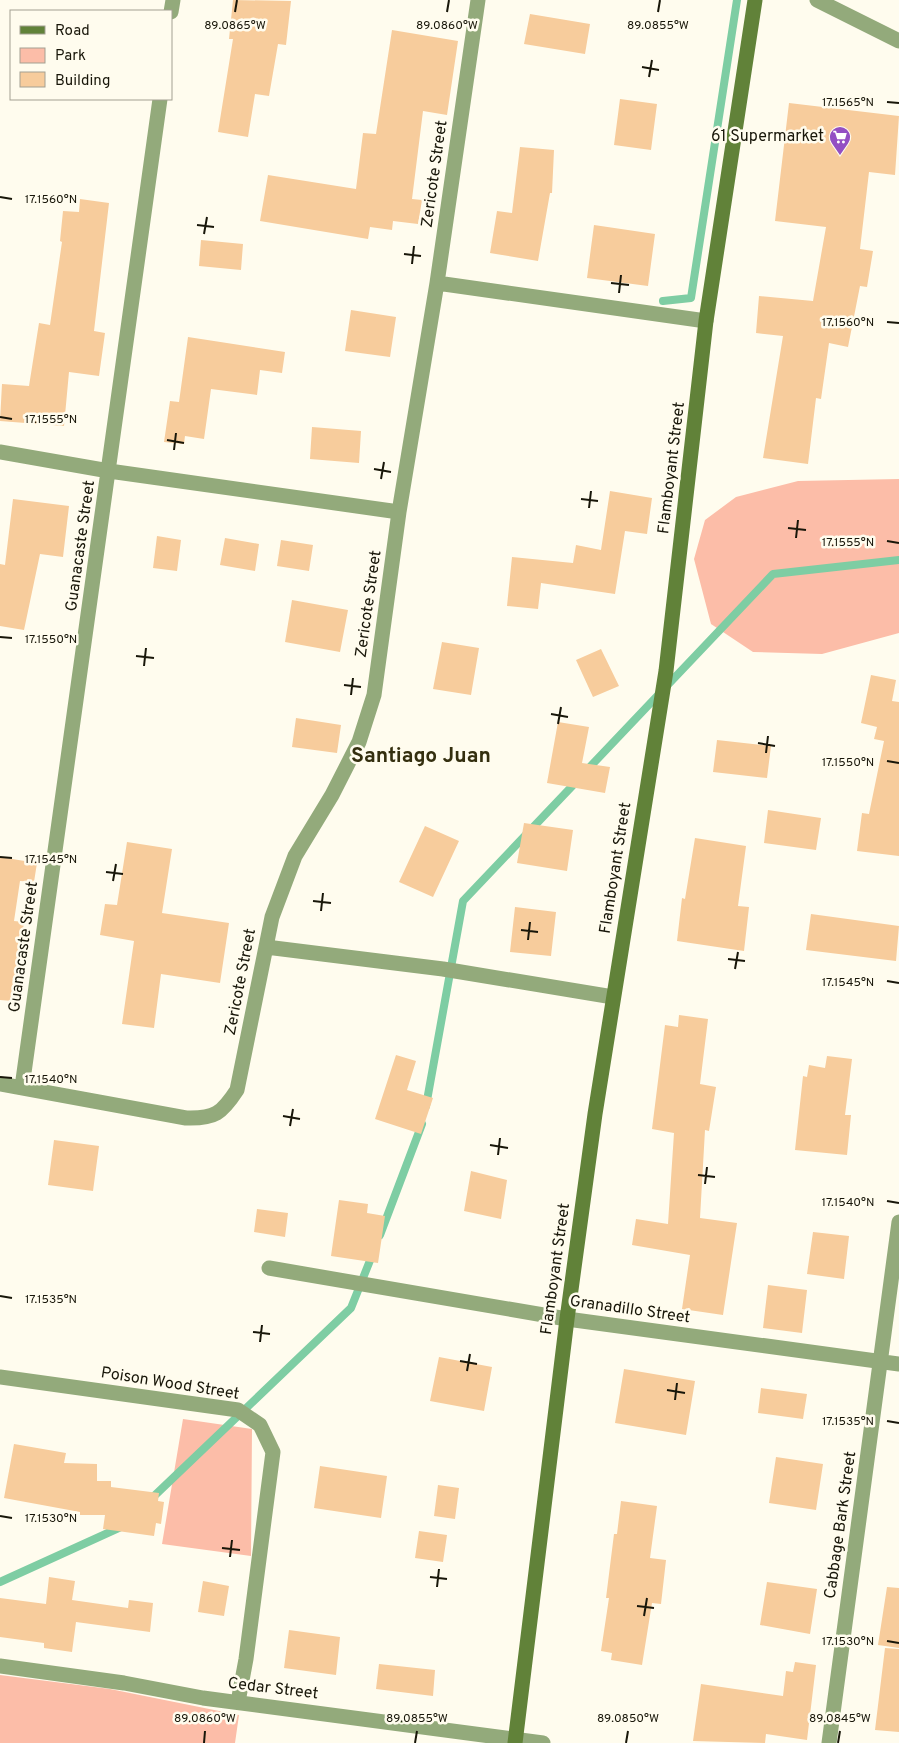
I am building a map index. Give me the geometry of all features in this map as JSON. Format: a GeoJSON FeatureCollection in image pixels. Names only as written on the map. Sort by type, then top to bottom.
{"type":"FeatureCollection","features":[{"type":"Feature","properties":{"kind":"street","name":"Zericote Street"},"geometry":{"type":"LineString","coordinates":[[0,1084],[186,1118],[206,1118],[224,1108],[237,1090],[272,917],[295,856],[332,795],[359,742],[374,695],[399,512],[437,283],[478,0]]}},
{"type":"Feature","properties":{"kind":"street","name":"Flamboyant Street"},"geometry":{"type":"LineString","coordinates":[[515,1741],[567,1318],[613,997],[666,671],[706,321],[755,0]]}},
{"type":"Feature","properties":{"kind":"street"},"geometry":{"type":"LineString","coordinates":[[817,0],[899,41]]}},
{"type":"Feature","properties":{"kind":"street","name":"Guanacaste Street"},"geometry":{"type":"LineString","coordinates":[[22,1087],[160,100]]}},
{"type":"Feature","properties":{"kind":"street"},"geometry":{"type":"LineString","coordinates":[[437,283],[706,321]]}},
{"type":"Feature","properties":{"kind":"street"},"geometry":{"type":"LineString","coordinates":[[0,452],[109,471],[399,512]]}},
{"type":"Feature","properties":{"kind":"street"},"geometry":{"type":"LineString","coordinates":[[266,947],[443,969],[613,997]]}},
{"type":"Feature","properties":{"kind":"street","name":"Cabbage Bark Street"},"geometry":{"type":"LineString","coordinates":[[829,1743],[899,1222]]}},
{"type":"Feature","properties":{"kind":"street","name":"Granadillo Street"},"geometry":{"type":"LineString","coordinates":[[269,1268],[567,1318],[880,1363],[899,1364]]}},
{"type":"Feature","properties":{"kind":"street","name":"Poison Wood Street"},"geometry":{"type":"LineString","coordinates":[[0,1377],[238,1410],[260,1425],[272,1452],[246,1659],[238,1702]]}},
{"type":"Feature","properties":{"kind":"street","name":"Cedar Street"},"geometry":{"type":"LineString","coordinates":[[0,1666],[238,1702],[515,1741],[543,1743]]}},
{"type":"Feature","properties":{"kind":"green space"},"geometry":{"type":"Polygon","coordinates":[[[899,479],[899,633],[822,654],[753,652],[711,624],[694,559],[705,520],[736,497],[798,481],[899,479]]]}},
{"type":"Feature","properties":{"kind":"green space"},"geometry":{"type":"Polygon","coordinates":[[[183,1419],[252,1429],[251,1556],[162,1544],[183,1419]]]}},
{"type":"Feature","properties":{"kind":"green space"},"geometry":{"type":"Polygon","coordinates":[[[0,1675],[110,1689],[239,1715],[235,1743],[0,1743],[0,1675]]]}},
{"type":"Feature","properties":{"kind":"building"},"geometry":{"type":"Polygon","coordinates":[[[233,0],[291,1],[286,45],[278,44],[269,96],[255,94],[248,137],[218,132],[233,39],[229,39],[233,0]]]}},
{"type":"Feature","properties":{"kind":"building"},"geometry":{"type":"Polygon","coordinates":[[[530,14],[590,24],[585,54],[524,44],[530,14]]]}},
{"type":"Feature","properties":{"kind":"building"},"geometry":{"type":"Polygon","coordinates":[[[392,30],[458,41],[447,115],[423,111],[412,199],[422,200],[418,224],[393,221],[392,230],[370,227],[368,239],[260,221],[268,175],[356,189],[363,133],[376,134],[392,30]]]}},
{"type":"Feature","properties":{"kind":"building"},"geometry":{"type":"Polygon","coordinates":[[[620,99],[657,104],[651,150],[614,145],[620,99]]]}},
{"type":"Feature","properties":{"kind":"building"},"geometry":{"type":"Polygon","coordinates":[[[789,103],[899,116],[895,175],[869,172],[860,249],[873,251],[867,287],[860,286],[848,347],[829,343],[821,399],[816,398],[808,464],[763,458],[783,336],[756,333],[759,296],[813,301],[826,227],[775,221],[789,103]]]}},
{"type":"Feature","properties":{"kind":"building"},"geometry":{"type":"Polygon","coordinates":[[[520,147],[554,150],[552,193],[550,193],[538,261],[490,253],[497,211],[512,213],[520,147]]]}},
{"type":"Feature","properties":{"kind":"building"},"geometry":{"type":"Polygon","coordinates":[[[80,199],[109,203],[94,331],[105,333],[99,376],[69,372],[64,426],[0,421],[2,384],[29,386],[39,323],[50,325],[62,242],[60,241],[63,211],[79,212],[80,199]]]}},
{"type":"Feature","properties":{"kind":"building"},"geometry":{"type":"Polygon","coordinates":[[[594,225],[655,234],[648,286],[587,278],[594,225]]]}},
{"type":"Feature","properties":{"kind":"building"},"geometry":{"type":"Polygon","coordinates":[[[201,240],[243,244],[241,270],[199,266],[201,240]]]}},
{"type":"Feature","properties":{"kind":"building"},"geometry":{"type":"Polygon","coordinates":[[[351,310],[396,317],[390,357],[345,351],[351,310]]]}},
{"type":"Feature","properties":{"kind":"building"},"geometry":{"type":"Polygon","coordinates":[[[188,337],[285,352],[282,373],[260,370],[257,395],[211,389],[204,439],[185,436],[184,444],[164,442],[170,401],[179,402],[188,337]]]}},
{"type":"Feature","properties":{"kind":"building"},"geometry":{"type":"Polygon","coordinates":[[[312,427],[361,431],[359,463],[310,459],[312,427]]]}},
{"type":"Feature","properties":{"kind":"building"},"geometry":{"type":"Polygon","coordinates":[[[610,491],[652,498],[647,534],[625,531],[615,594],[541,583],[538,609],[507,606],[512,557],[573,563],[576,545],[601,550],[610,491]]]}},
{"type":"Feature","properties":{"kind":"building"},"geometry":{"type":"Polygon","coordinates":[[[13,499],[69,506],[63,557],[40,554],[24,630],[0,626],[0,564],[5,565],[13,499]]]}},
{"type":"Feature","properties":{"kind":"building"},"geometry":{"type":"Polygon","coordinates":[[[157,536],[181,540],[177,571],[153,568],[157,536]]]}},
{"type":"Feature","properties":{"kind":"building"},"geometry":{"type":"Polygon","coordinates":[[[225,538],[259,544],[255,571],[220,565],[225,538]]]}},
{"type":"Feature","properties":{"kind":"building"},"geometry":{"type":"Polygon","coordinates":[[[281,540],[313,545],[309,571],[277,566],[281,540]]]}},
{"type":"Feature","properties":{"kind":"building"},"geometry":{"type":"Polygon","coordinates":[[[292,600],[348,610],[340,652],[285,642],[292,600]]]}},
{"type":"Feature","properties":{"kind":"building"},"geometry":{"type":"Polygon","coordinates":[[[442,642],[479,648],[471,695],[433,689],[442,642]]]}},
{"type":"Feature","properties":{"kind":"building"},"geometry":{"type":"Polygon","coordinates":[[[601,649],[619,686],[593,697],[576,660],[601,649]]]}},
{"type":"Feature","properties":{"kind":"building"},"geometry":{"type":"Polygon","coordinates":[[[871,675],[896,680],[892,701],[899,702],[899,856],[857,851],[862,813],[869,814],[884,741],[874,739],[877,727],[861,723],[871,675]]]}},
{"type":"Feature","properties":{"kind":"building"},"geometry":{"type":"Polygon","coordinates":[[[296,718],[341,725],[337,753],[292,747],[296,718]]]}},
{"type":"Feature","properties":{"kind":"building"},"geometry":{"type":"Polygon","coordinates":[[[558,722],[589,727],[582,763],[610,767],[605,793],[547,783],[558,722]]]}},
{"type":"Feature","properties":{"kind":"building"},"geometry":{"type":"Polygon","coordinates":[[[717,740],[771,746],[767,778],[713,772],[717,740]]]}},
{"type":"Feature","properties":{"kind":"building"},"geometry":{"type":"Polygon","coordinates":[[[768,810],[821,818],[816,850],[764,843],[768,810]]]}},
{"type":"Feature","properties":{"kind":"building"},"geometry":{"type":"Polygon","coordinates":[[[524,823],[573,830],[567,871],[517,863],[524,823]]]}},
{"type":"Feature","properties":{"kind":"building"},"geometry":{"type":"Polygon","coordinates":[[[425,826],[459,841],[433,897],[399,882],[425,826]]]}},
{"type":"Feature","properties":{"kind":"building"},"geometry":{"type":"Polygon","coordinates":[[[695,838],[746,846],[738,906],[749,907],[744,951],[677,941],[682,898],[685,899],[695,838]]]}},
{"type":"Feature","properties":{"kind":"building"},"geometry":{"type":"Polygon","coordinates":[[[127,842],[172,849],[162,913],[229,923],[220,983],[161,974],[154,1028],[122,1024],[134,941],[100,935],[105,904],[117,905],[127,842]]]}},
{"type":"Feature","properties":{"kind":"building"},"geometry":{"type":"Polygon","coordinates":[[[0,857],[37,863],[34,882],[20,881],[14,921],[24,922],[13,1001],[0,1000],[0,857]]]}},
{"type":"Feature","properties":{"kind":"building"},"geometry":{"type":"Polygon","coordinates":[[[515,907],[556,912],[551,956],[510,952],[515,907]]]}},
{"type":"Feature","properties":{"kind":"building"},"geometry":{"type":"Polygon","coordinates":[[[811,914],[899,926],[896,961],[806,950],[811,914]]]}},
{"type":"Feature","properties":{"kind":"building"},"geometry":{"type":"Polygon","coordinates":[[[679,1015],[708,1019],[700,1084],[716,1087],[709,1131],[705,1130],[700,1218],[737,1223],[723,1315],[682,1309],[690,1255],[632,1245],[636,1219],[668,1224],[674,1133],[652,1129],[665,1025],[678,1027],[679,1015]]]}},
{"type":"Feature","properties":{"kind":"building"},"geometry":{"type":"Polygon","coordinates":[[[396,1055],[416,1061],[407,1090],[433,1098],[421,1134],[375,1119],[396,1055]]]}},
{"type":"Feature","properties":{"kind":"building"},"geometry":{"type":"Polygon","coordinates":[[[827,1056],[852,1059],[845,1115],[851,1115],[847,1155],[795,1150],[803,1076],[807,1077],[809,1065],[825,1068],[827,1056]]]}},
{"type":"Feature","properties":{"kind":"building"},"geometry":{"type":"Polygon","coordinates":[[[54,1140],[99,1146],[93,1191],[48,1185],[54,1140]]]}},
{"type":"Feature","properties":{"kind":"building"},"geometry":{"type":"Polygon","coordinates":[[[471,1171],[507,1180],[501,1219],[464,1211],[471,1171]]]}},
{"type":"Feature","properties":{"kind":"building"},"geometry":{"type":"Polygon","coordinates":[[[339,1200],[368,1204],[367,1213],[385,1216],[378,1263],[331,1256],[339,1200]]]}},
{"type":"Feature","properties":{"kind":"building"},"geometry":{"type":"Polygon","coordinates":[[[257,1209],[288,1213],[285,1237],[254,1232],[257,1209]]]}},
{"type":"Feature","properties":{"kind":"building"},"geometry":{"type":"Polygon","coordinates":[[[813,1232],[849,1236],[844,1279],[807,1274],[813,1232]]]}},
{"type":"Feature","properties":{"kind":"building"},"geometry":{"type":"Polygon","coordinates":[[[768,1285],[807,1290],[802,1333],[763,1328],[768,1285]]]}},
{"type":"Feature","properties":{"kind":"building"},"geometry":{"type":"Polygon","coordinates":[[[439,1357],[492,1367],[484,1411],[430,1401],[439,1357]]]}},
{"type":"Feature","properties":{"kind":"building"},"geometry":{"type":"Polygon","coordinates":[[[624,1369],[695,1381],[686,1435],[615,1423],[624,1369]]]}},
{"type":"Feature","properties":{"kind":"building"},"geometry":{"type":"Polygon","coordinates":[[[761,1388],[807,1394],[803,1419],[758,1413],[761,1388]]]}},
{"type":"Feature","properties":{"kind":"building"},"geometry":{"type":"Polygon","coordinates":[[[14,1444],[66,1453],[64,1463],[97,1464],[97,1481],[111,1481],[111,1487],[159,1493],[158,1501],[164,1502],[161,1524],[156,1523],[154,1536],[103,1529],[105,1515],[80,1515],[80,1512],[4,1498],[14,1444]]]}},
{"type":"Feature","properties":{"kind":"building"},"geometry":{"type":"Polygon","coordinates":[[[776,1457],[823,1464],[816,1510],[769,1503],[776,1457]]]}},
{"type":"Feature","properties":{"kind":"building"},"geometry":{"type":"Polygon","coordinates":[[[320,1466],[387,1476],[381,1518],[314,1508],[320,1466]]]}},
{"type":"Feature","properties":{"kind":"building"},"geometry":{"type":"Polygon","coordinates":[[[438,1485],[459,1488],[455,1519],[434,1516],[438,1485]]]}},
{"type":"Feature","properties":{"kind":"building"},"geometry":{"type":"Polygon","coordinates":[[[621,1501],[657,1506],[650,1558],[666,1560],[661,1604],[652,1603],[642,1665],[611,1660],[612,1653],[601,1651],[609,1598],[606,1598],[614,1534],[617,1534],[621,1501]]]}},
{"type":"Feature","properties":{"kind":"building"},"geometry":{"type":"Polygon","coordinates":[[[419,1531],[447,1535],[443,1562],[415,1558],[419,1531]]]}},
{"type":"Feature","properties":{"kind":"building"},"geometry":{"type":"Polygon","coordinates":[[[49,1577],[75,1581],[72,1600],[128,1608],[129,1600],[153,1603],[150,1632],[76,1622],[72,1652],[44,1648],[44,1643],[0,1637],[0,1598],[46,1604],[49,1577]]]}},
{"type":"Feature","properties":{"kind":"building"},"geometry":{"type":"Polygon","coordinates":[[[203,1581],[229,1586],[224,1616],[198,1612],[203,1581]]]}},
{"type":"Feature","properties":{"kind":"building"},"geometry":{"type":"Polygon","coordinates":[[[767,1582],[817,1589],[810,1634],[760,1625],[767,1582]]]}},
{"type":"Feature","properties":{"kind":"building"},"geometry":{"type":"Polygon","coordinates":[[[887,1587],[899,1588],[899,1648],[878,1645],[887,1587]]]}},
{"type":"Feature","properties":{"kind":"building"},"geometry":{"type":"Polygon","coordinates":[[[289,1630],[340,1637],[336,1675],[284,1668],[289,1630]]]}},
{"type":"Feature","properties":{"kind":"building"},"geometry":{"type":"Polygon","coordinates":[[[885,1648],[899,1649],[899,1732],[875,1730],[885,1648]]]}},
{"type":"Feature","properties":{"kind":"building"},"geometry":{"type":"Polygon","coordinates":[[[795,1662],[816,1665],[807,1740],[766,1734],[765,1743],[693,1741],[701,1684],[783,1696],[786,1671],[793,1672],[795,1662]]]}},
{"type":"Feature","properties":{"kind":"building"},"geometry":{"type":"Polygon","coordinates":[[[379,1664],[435,1670],[433,1696],[376,1689],[379,1664]]]}},
{"type":"Feature","properties":{"kind":"waterway"},"geometry":{"type":"LineString","coordinates":[[663,301],[691,298],[737,0]]}},
{"type":"Feature","properties":{"kind":"waterway"},"geometry":{"type":"LineString","coordinates":[[586,771],[773,574],[899,560]]}},
{"type":"Feature","properties":{"kind":"waterway"},"geometry":{"type":"LineString","coordinates":[[426,1106],[463,901],[577,781]]}},
{"type":"Feature","properties":{"kind":"waterway"},"geometry":{"type":"LineString","coordinates":[[380,1235],[422,1124]]}},
{"type":"Feature","properties":{"kind":"waterway"},"geometry":{"type":"LineString","coordinates":[[151,1499],[351,1308],[373,1253]]}},
{"type":"Feature","properties":{"kind":"waterway"},"geometry":{"type":"LineString","coordinates":[[0,1582],[123,1526]]}},
{"type":"Feature","properties":{"kind":"place","name":"61 Supermarket"},"geometry":{"type":"Point","coordinates":[840,156]}},
{"type":"Feature","properties":{"kind":"district","name":"Santiago Juan"},"geometry":{"type":"Point","coordinates":[421,756]}}]}
